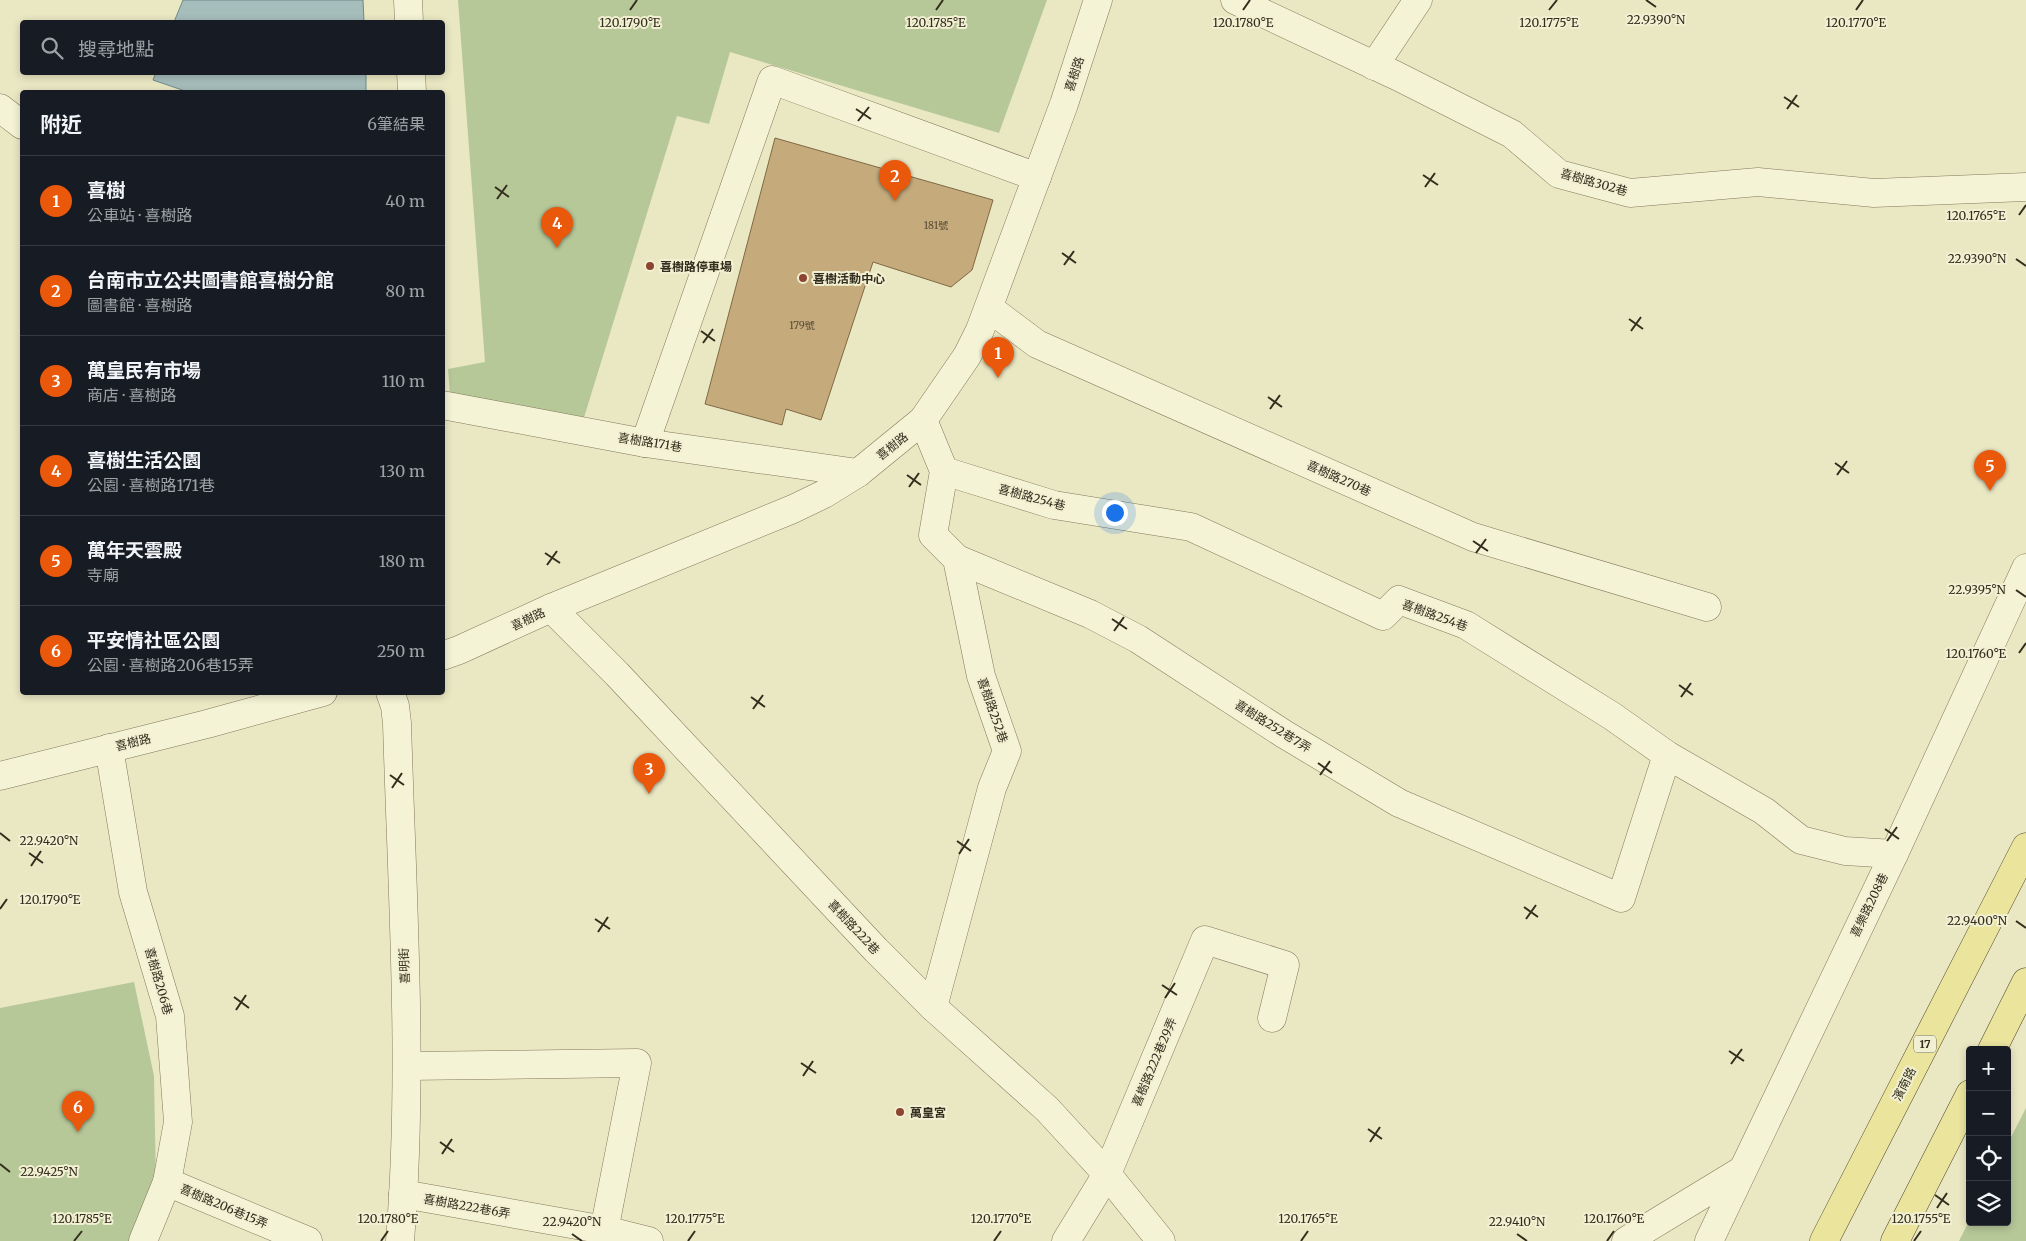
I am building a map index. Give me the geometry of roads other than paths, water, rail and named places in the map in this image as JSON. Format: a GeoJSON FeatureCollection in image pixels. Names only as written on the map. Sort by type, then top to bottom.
{"type":"FeatureCollection","features":[{"type":"Feature","properties":{"kind":"main road","name":"濱南路"},"geometry":{"type":"LineString","coordinates":[[1824,1241],[2026,848]]}},
{"type":"Feature","properties":{"kind":"main road"},"geometry":{"type":"LineString","coordinates":[[1994,1046],[2026,982]]}},
{"type":"Feature","properties":{"kind":"main road"},"geometry":{"type":"LineString","coordinates":[[1895,1241],[1966,1102]]}},
{"type":"Feature","properties":{"kind":"street"},"geometry":{"type":"LineString","coordinates":[[408,0],[409,20]]}},
{"type":"Feature","properties":{"kind":"street","name":"喜樹路"},"geometry":{"type":"LineString","coordinates":[[445,655],[551,608],[793,509],[824,494],[858,474],[923,420],[967,356],[989,308],[1064,104],[1098,0]]}},
{"type":"Feature","properties":{"kind":"street","name":"喜樹路302巷"},"geometry":{"type":"LineString","coordinates":[[1235,0],[1512,134],[1560,174],[1630,193],[1758,182],[1874,193],[2026,187]]}},
{"type":"Feature","properties":{"kind":"street"},"geometry":{"type":"LineString","coordinates":[[1374,66],[1418,0]]}},
{"type":"Feature","properties":{"kind":"street"},"geometry":{"type":"LineString","coordinates":[[411,75],[412,90]]}},
{"type":"Feature","properties":{"kind":"street"},"geometry":{"type":"LineString","coordinates":[[645,442],[772,80],[1037,176]]}},
{"type":"Feature","properties":{"kind":"street"},"geometry":{"type":"LineString","coordinates":[[0,108],[20,123]]}},
{"type":"Feature","properties":{"kind":"street","name":"喜樹路270巷"},"geometry":{"type":"LineString","coordinates":[[989,308],[1037,344],[1473,537],[1707,607]]}},
{"type":"Feature","properties":{"kind":"street","name":"喜樹路171巷"},"geometry":{"type":"LineString","coordinates":[[445,406],[645,442],[858,474]]}},
{"type":"Feature","properties":{"kind":"street"},"geometry":{"type":"LineString","coordinates":[[923,420],[944,471],[933,535],[956,559]]}},
{"type":"Feature","properties":{"kind":"street","name":"喜樹路254巷"},"geometry":{"type":"LineString","coordinates":[[944,471],[1054,505],[1191,527],[1383,616],[1399,600],[1466,625],[1612,716],[1667,756],[1764,811],[1800,840],[1845,851],[1894,854]]}},
{"type":"Feature","properties":{"kind":"street","name":"喜樹路252巷7弄"},"geometry":{"type":"LineString","coordinates":[[956,559],[1090,614],[1138,639],[1284,734],[1399,803],[1622,898],[1667,756]]}},
{"type":"Feature","properties":{"kind":"street","name":"喜樹路252巷"},"geometry":{"type":"LineString","coordinates":[[933,1007],[992,788],[1007,751],[981,676],[956,559]]}},
{"type":"Feature","properties":{"kind":"street","name":"喜樂路208巷"},"geometry":{"type":"LineString","coordinates":[[1709,1241],[1894,854],[2026,568]]}},
{"type":"Feature","properties":{"kind":"street","name":"喜樹路222巷"},"geometry":{"type":"LineString","coordinates":[[551,608],[617,674],[876,950],[933,1007],[1047,1109],[1107,1174],[1161,1241]]}},
{"type":"Feature","properties":{"kind":"street","name":"喜樹路"},"geometry":{"type":"LineString","coordinates":[[0,776],[312,695]]}},
{"type":"Feature","properties":{"kind":"street","name":"喜明街"},"geometry":{"type":"LineString","coordinates":[[391,695],[395,706],[397,723],[407,1066],[404,1194],[400,1241]]}},
{"type":"Feature","properties":{"kind":"street","name":"喜樹路206巷"},"geometry":{"type":"LineString","coordinates":[[109,748],[133,892],[170,1016],[178,1122],[167,1182],[142,1241]]}},
{"type":"Feature","properties":{"kind":"street","name":"喜樹路222巷29弄"},"geometry":{"type":"LineString","coordinates":[[1107,1174],[1205,940],[1285,965],[1272,1018]]}},
{"type":"Feature","properties":{"kind":"street"},"geometry":{"type":"LineString","coordinates":[[407,1066],[637,1063],[604,1236]]}},
{"type":"Feature","properties":{"kind":"street"},"geometry":{"type":"LineString","coordinates":[[1626,1241],[1741,1172]]}},
{"type":"Feature","properties":{"kind":"street"},"geometry":{"type":"LineString","coordinates":[[1066,1241],[1107,1174]]}},
{"type":"Feature","properties":{"kind":"street","name":"喜樹路206巷15弄"},"geometry":{"type":"LineString","coordinates":[[167,1182],[308,1241]]}},
{"type":"Feature","properties":{"kind":"street","name":"喜樹路222巷6弄"},"geometry":{"type":"LineString","coordinates":[[404,1194],[604,1236],[648,1241]]}},
{"type":"Feature","properties":{"kind":"water"},"geometry":{"type":"Polygon","coordinates":[[[183,0],[363,0],[364,20],[175,20],[183,0]]]}},
{"type":"Feature","properties":{"kind":"water"},"geometry":{"type":"Polygon","coordinates":[[[155,75],[366,75],[366,90],[182,90],[153,80],[155,75]]]}},
{"type":"Feature","properties":{"kind":"place","name":"台南市立公共圖書館喜樹分館"},"geometry":{"type":"Point","coordinates":[895,201]}},
{"type":"Feature","properties":{"kind":"place","name":"喜樹生活公園"},"geometry":{"type":"Point","coordinates":[557,248]}},
{"type":"Feature","properties":{"kind":"place","name":"喜樹路停車場"},"geometry":{"type":"Point","coordinates":[650,266]}},
{"type":"Feature","properties":{"kind":"place","name":"喜樹活動中心"},"geometry":{"type":"Point","coordinates":[803,278]}},
{"type":"Feature","properties":{"kind":"place","name":"喜樹"},"geometry":{"type":"Point","coordinates":[998,378]}},
{"type":"Feature","properties":{"kind":"place","name":"萬年天雲殿"},"geometry":{"type":"Point","coordinates":[1990,491]}},
{"type":"Feature","properties":{"kind":"place","name":"萬皇民有市場"},"geometry":{"type":"Point","coordinates":[649,794]}},
{"type":"Feature","properties":{"kind":"place","name":"萬皇宮"},"geometry":{"type":"Point","coordinates":[900,1112]}},
{"type":"Feature","properties":{"kind":"place","name":"平安情社區公園"},"geometry":{"type":"Point","coordinates":[78,1132]}}]}
